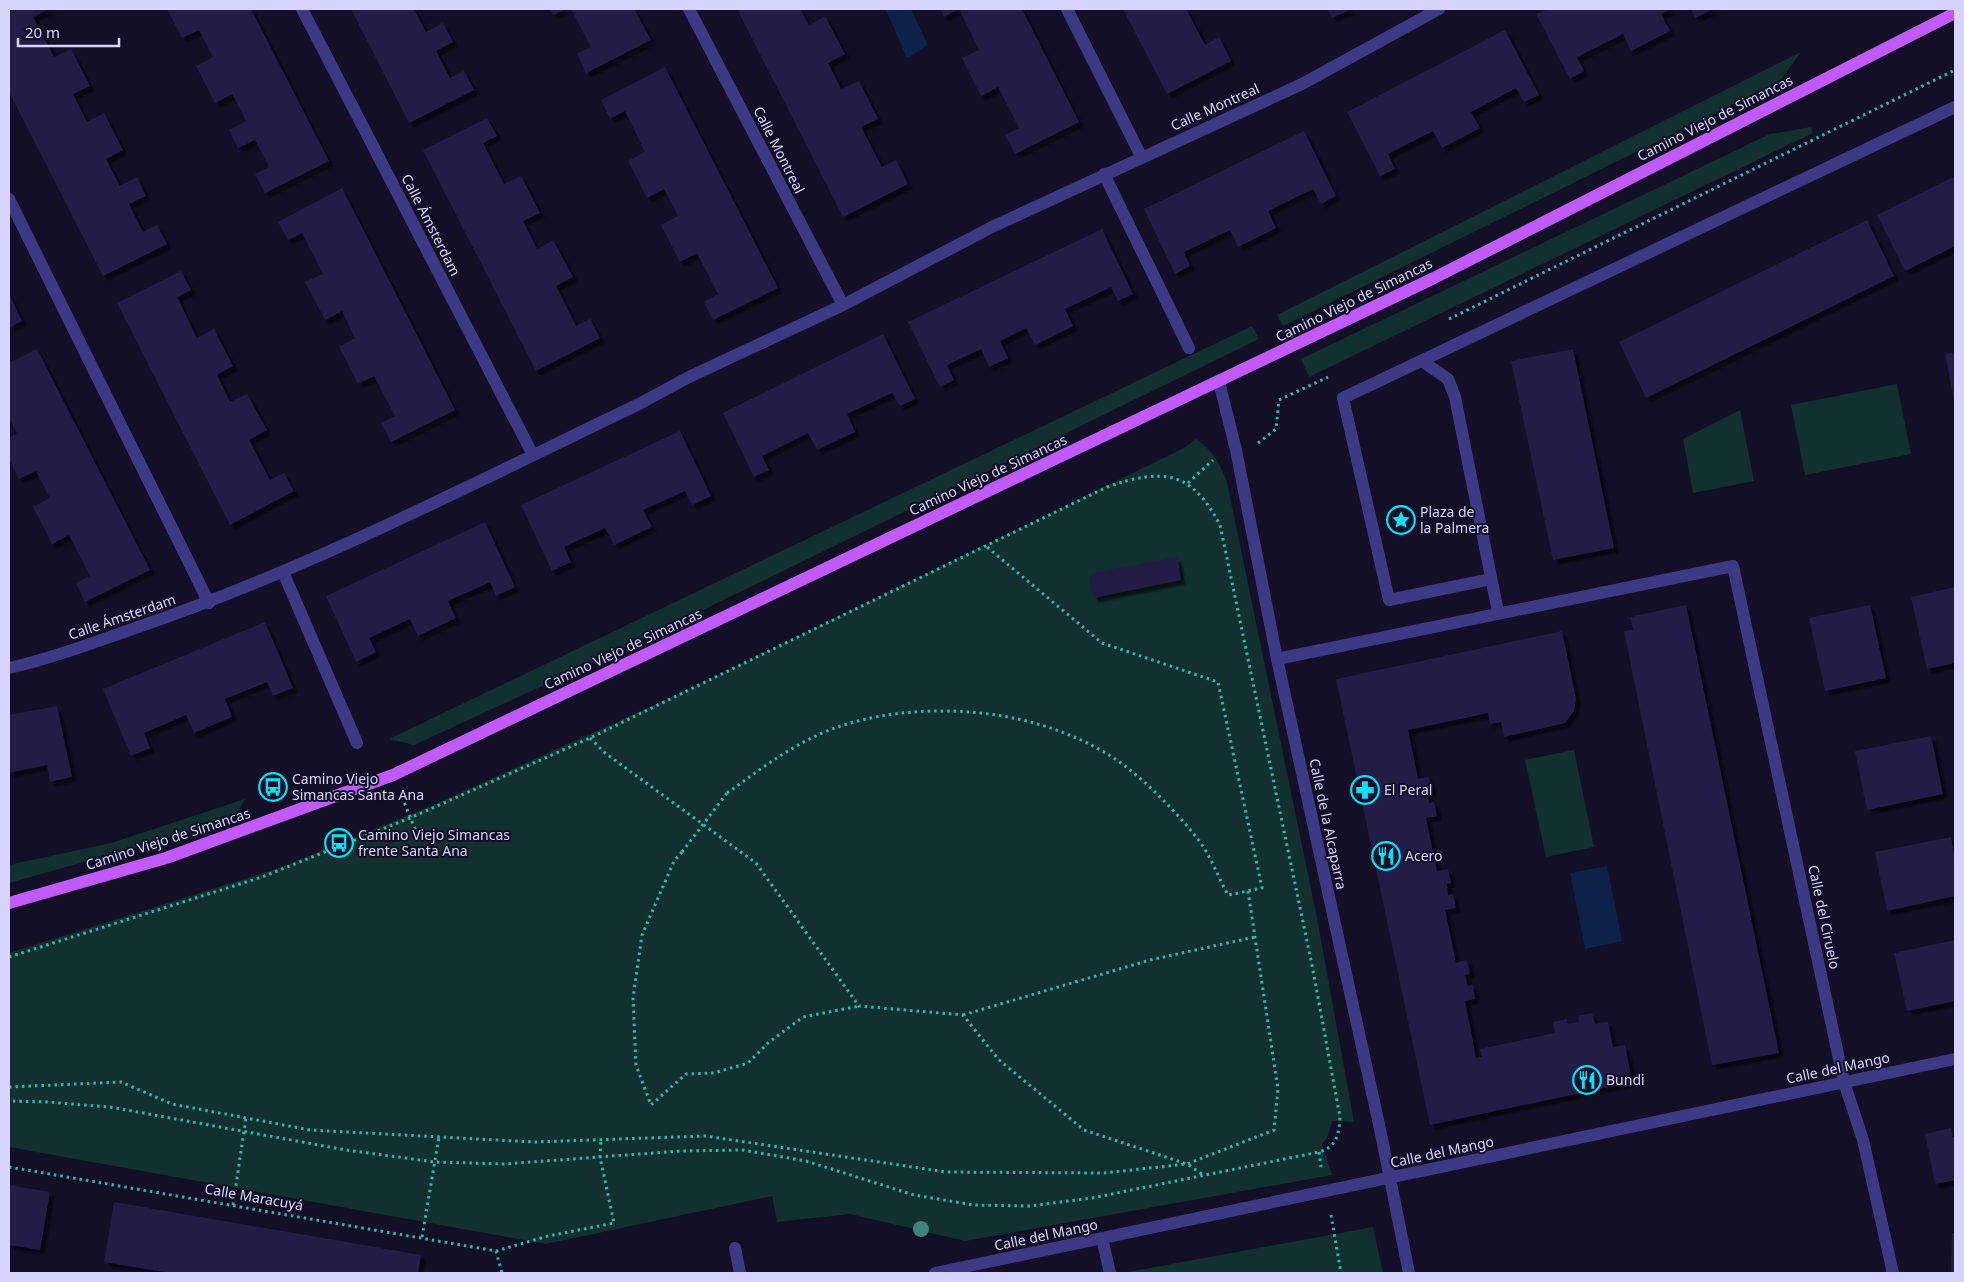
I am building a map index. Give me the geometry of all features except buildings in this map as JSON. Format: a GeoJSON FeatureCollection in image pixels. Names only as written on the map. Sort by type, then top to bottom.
{"type":"FeatureCollection","features":[{"type":"Feature","properties":{"kind":"main road","name":"Camino Viejo de Simancas"},"geometry":{"type":"LineString","coordinates":[[9,903],[166,858],[393,775],[1434,278],[1955,13]]}},
{"type":"Feature","properties":{"kind":"street","name":"Calle Ámsterdam"},"geometry":{"type":"LineString","coordinates":[[302,9],[533,455]]}},
{"type":"Feature","properties":{"kind":"street","name":"Calle Montreal"},"geometry":{"type":"LineString","coordinates":[[689,9],[843,305]]}},
{"type":"Feature","properties":{"kind":"street"},"geometry":{"type":"LineString","coordinates":[[1067,9],[1141,156]]}},
{"type":"Feature","properties":{"kind":"street","name":"Calle Montreal"},"geometry":{"type":"LineString","coordinates":[[688,377],[843,305],[992,227],[1141,156],[1302,84],[1440,9]]}},
{"type":"Feature","properties":{"kind":"street"},"geometry":{"type":"LineString","coordinates":[[1492,579],[1389,600],[1343,398],[1955,107]]}},
{"type":"Feature","properties":{"kind":"street"},"geometry":{"type":"LineString","coordinates":[[1104,174],[1189,348]]}},
{"type":"Feature","properties":{"kind":"street"},"geometry":{"type":"LineString","coordinates":[[9,199],[209,603]]}},
{"type":"Feature","properties":{"kind":"street"},"geometry":{"type":"LineString","coordinates":[[1277,659],[1498,612],[1455,397],[1448,379],[1422,361]]}},
{"type":"Feature","properties":{"kind":"street","name":"Calle Ámsterdam"},"geometry":{"type":"LineString","coordinates":[[10,668],[44,660],[209,603],[283,572],[639,404],[688,377]]}},
{"type":"Feature","properties":{"kind":"street","name":"Calle de la Alcaparra"},"geometry":{"type":"LineString","coordinates":[[1219,382],[1236,450],[1277,659],[1409,1273]]}},
{"type":"Feature","properties":{"kind":"street","name":"Calle del Ciruelo"},"geometry":{"type":"LineString","coordinates":[[1498,612],[1734,566],[1844,1082],[1863,1140],[1892,1273]]}},
{"type":"Feature","properties":{"kind":"street"},"geometry":{"type":"LineString","coordinates":[[283,572],[357,743]]}},
{"type":"Feature","properties":{"kind":"street","name":"Calle del Mango"},"geometry":{"type":"LineString","coordinates":[[935,1273],[1955,1059]]}},
{"type":"Feature","properties":{"kind":"street"},"geometry":{"type":"LineString","coordinates":[[1102,1238],[1110,1273]]}},
{"type":"Feature","properties":{"kind":"street"},"geometry":{"type":"LineString","coordinates":[[735,1248],[740,1273]]}},
{"type":"Feature","properties":{"kind":"path"},"geometry":{"type":"LineString","coordinates":[[9,957],[262,877],[410,818],[590,738],[988,547],[1107,487],[1137,477],[1165,476],[1188,483],[1206,500],[1220,525],[1312,965],[1340,1117],[1336,1142],[1326,1150],[1319,1152],[1092,1198],[1039,1205],[974,1206],[914,1195],[806,1161],[744,1150],[680,1151],[505,1164],[435,1162],[346,1150],[110,1107],[9,1101]]}},
{"type":"Feature","properties":{"kind":"path"},"geometry":{"type":"LineString","coordinates":[[988,547],[1102,643],[1218,682],[1262,888],[1228,895],[1198,840],[1161,798],[1124,766],[1070,735],[1011,718],[942,709],[900,712],[846,724],[789,749],[727,794],[674,861],[642,935],[633,998],[636,1065],[651,1105],[686,1074],[714,1073],[748,1063],[768,1043],[803,1016],[859,1006],[963,1015],[1150,960],[1255,937]]}},
{"type":"Feature","properties":{"kind":"path"},"geometry":{"type":"LineString","coordinates":[[590,738],[606,753],[756,863],[859,1006]]}},
{"type":"Feature","properties":{"kind":"path"},"geometry":{"type":"LineString","coordinates":[[402,797],[418,836]]}},
{"type":"Feature","properties":{"kind":"path"},"geometry":{"type":"LineString","coordinates":[[9,1087],[121,1082],[172,1104],[310,1130],[534,1142],[705,1136],[946,1172],[1104,1173],[1187,1164],[1274,1130],[1278,1089],[1248,891]]}},
{"type":"Feature","properties":{"kind":"path"},"geometry":{"type":"LineString","coordinates":[[963,1015],[998,1059],[1084,1130],[1187,1164],[1206,1176]]}},
{"type":"Feature","properties":{"kind":"path"},"geometry":{"type":"LineString","coordinates":[[233,1204],[246,1118]]}},
{"type":"Feature","properties":{"kind":"path"},"geometry":{"type":"LineString","coordinates":[[422,1237],[439,1137]]}},
{"type":"Feature","properties":{"kind":"path"},"geometry":{"type":"LineString","coordinates":[[502,1273],[496,1251],[548,1236],[614,1223],[600,1157],[601,1140]]}},
{"type":"Feature","properties":{"kind":"path"},"geometry":{"type":"LineString","coordinates":[[1319,1152],[1323,1175]]}},
{"type":"Feature","properties":{"kind":"path","name":"Calle Maracuyá"},"geometry":{"type":"LineString","coordinates":[[9,1167],[233,1204],[496,1251]]}},
{"type":"Feature","properties":{"kind":"path"},"geometry":{"type":"LineString","coordinates":[[1329,1206],[1341,1273]]}},
{"type":"Feature","properties":{"kind":"green space"},"geometry":{"type":"Polygon","coordinates":[[[1801,52],[1780,81],[1283,326],[1277,315],[1801,52]]]}},
{"type":"Feature","properties":{"kind":"green space"},"geometry":{"type":"Polygon","coordinates":[[[1811,127],[1813,133],[1309,377],[1301,359],[1770,134],[1811,127]]]}},
{"type":"Feature","properties":{"kind":"green space"},"geometry":{"type":"Polygon","coordinates":[[[1252,326],[1259,339],[633,644],[414,745],[389,739],[1252,326]]]}},
{"type":"Feature","properties":{"kind":"green space"},"geometry":{"type":"Polygon","coordinates":[[[1897,384],[1911,454],[1805,475],[1791,405],[1897,384]]]}},
{"type":"Feature","properties":{"kind":"green space"},"geometry":{"type":"Polygon","coordinates":[[[1740,410],[1754,481],[1693,493],[1683,439],[1740,410]]]}},
{"type":"Feature","properties":{"kind":"green space"},"geometry":{"type":"Polygon","coordinates":[[[1196,439],[1215,458],[1227,482],[1317,918],[1354,1122],[1332,1121],[1327,1138],[1322,1144],[1332,1175],[965,1241],[850,1214],[777,1222],[772,1196],[546,1244],[9,1147],[9,953],[279,868],[431,806],[698,685],[1184,448],[1196,439]]]}},
{"type":"Feature","properties":{"kind":"green space"},"geometry":{"type":"Polygon","coordinates":[[[1574,750],[1594,847],[1546,857],[1525,760],[1574,750]]]}},
{"type":"Feature","properties":{"kind":"green space"},"geometry":{"type":"Polygon","coordinates":[[[245,799],[234,820],[9,883],[9,865],[111,843],[245,799]]]}},
{"type":"Feature","properties":{"kind":"green space"},"geometry":{"type":"Polygon","coordinates":[[[1373,1227],[1383,1273],[1128,1272],[1373,1227]]]}},
{"type":"Feature","properties":{"kind":"water"},"geometry":{"type":"Polygon","coordinates":[[[911,9],[928,45],[907,58],[886,10],[911,9]]]}},
{"type":"Feature","properties":{"kind":"water"},"geometry":{"type":"Polygon","coordinates":[[[1607,866],[1622,941],[1585,949],[1570,873],[1607,866]]]}},
{"type":"Feature","properties":{"kind":"place","name":"Plaza de la Palmera"},"geometry":{"type":"Point","coordinates":[1401,520]}},
{"type":"Feature","properties":{"kind":"place","name":"Camino Viejo Simancas Santa Ana"},"geometry":{"type":"Point","coordinates":[273,787]}},
{"type":"Feature","properties":{"kind":"place","name":"El Peral"},"geometry":{"type":"Point","coordinates":[1365,790]}},
{"type":"Feature","properties":{"kind":"place","name":"Camino Viejo Simancas frente Santa Ana"},"geometry":{"type":"Point","coordinates":[339,843]}},
{"type":"Feature","properties":{"kind":"place","name":"Acero"},"geometry":{"type":"Point","coordinates":[1386,856]}},
{"type":"Feature","properties":{"kind":"place","name":"Bundi"},"geometry":{"type":"Point","coordinates":[1587,1080]}}]}
